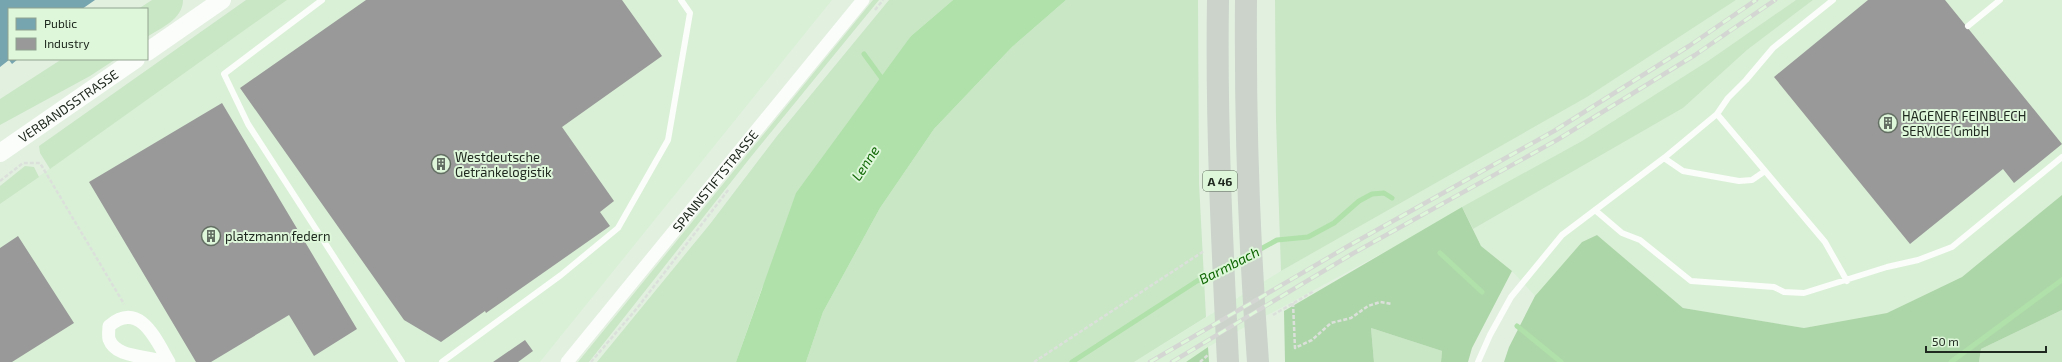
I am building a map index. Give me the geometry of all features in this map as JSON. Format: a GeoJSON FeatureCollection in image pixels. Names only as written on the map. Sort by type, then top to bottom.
{"type":"FeatureCollection","features":[{"type":"Feature","properties":{"kind":"highway","name":"A 46"},"geometry":{"type":"LineString","coordinates":[[1218,0],[1217,49],[1221,196],[1219,358]]}},
{"type":"Feature","properties":{"kind":"highway","name":"A 46"},"geometry":{"type":"LineString","coordinates":[[1246,0],[1246,87],[1249,196],[1258,355]]}},
{"type":"Feature","properties":{"kind":"main road"},"geometry":{"type":"LineString","coordinates":[[148,51],[222,0]]}},
{"type":"Feature","properties":{"kind":"main road","name":"VERBANDSSTRASSE"},"geometry":{"type":"LineString","coordinates":[[0,153],[135,60]]}},
{"type":"Feature","properties":{"kind":"street","name":"SPANNSTIFTSTRASSE"},"geometry":{"type":"LineString","coordinates":[[567,362],[863,0]]}},
{"type":"Feature","properties":{"kind":"street"},"geometry":{"type":"LineString","coordinates":[[164,362],[156,359],[127,354],[115,348],[109,338],[109,326],[118,318],[130,318],[141,321],[149,329],[169,362]]}},
{"type":"Feature","properties":{"kind":"lane"},"geometry":{"type":"LineString","coordinates":[[322,0],[224,74],[248,124],[402,362]]}},
{"type":"Feature","properties":{"kind":"lane"},"geometry":{"type":"LineString","coordinates":[[442,362],[561,275],[618,228],[668,140],[690,13],[681,0]]}},
{"type":"Feature","properties":{"kind":"lane"},"geometry":{"type":"LineString","coordinates":[[1478,362],[1490,335],[1511,297],[1562,235],[1664,158],[1717,114],[1728,98],[1746,80],[1773,48],[1833,0]]}},
{"type":"Feature","properties":{"kind":"lane"},"geometry":{"type":"LineString","coordinates":[[1968,26],[2000,0]]}},
{"type":"Feature","properties":{"kind":"lane"},"geometry":{"type":"LineString","coordinates":[[1717,114],[1825,242],[1847,281]]}},
{"type":"Feature","properties":{"kind":"lane"},"geometry":{"type":"LineString","coordinates":[[1595,210],[1622,233],[1640,240],[1692,281],[1774,287],[1784,292],[1794,294],[1804,293],[1918,260],[1952,247],[2062,157]]}},
{"type":"Feature","properties":{"kind":"lane"},"geometry":{"type":"LineString","coordinates":[[1664,158],[1683,171],[1739,181],[1752,180],[1765,171]]}},
{"type":"Feature","properties":{"kind":"path"},"geometry":{"type":"LineString","coordinates":[[873,12],[883,0]]}},
{"type":"Feature","properties":{"kind":"path"},"geometry":{"type":"LineString","coordinates":[[0,181],[23,163],[40,163],[120,297],[130,318]]}},
{"type":"Feature","properties":{"kind":"path"},"geometry":{"type":"LineString","coordinates":[[591,362],[638,307],[732,185]]}},
{"type":"Feature","properties":{"kind":"path"},"geometry":{"type":"LineString","coordinates":[[1034,362],[1205,250]]}},
{"type":"Feature","properties":{"kind":"path"},"geometry":{"type":"LineString","coordinates":[[1293,303],[1295,348],[1312,340],[1331,323],[1351,318],[1368,306],[1380,302],[1392,304]]}},
{"type":"Feature","properties":{"kind":"path"},"geometry":{"type":"LineString","coordinates":[[1200,362],[1219,358]]}},
{"type":"Feature","properties":{"kind":"shaded area"},"geometry":{"type":"Polygon","coordinates":[[[152,0],[183,0],[182,7],[175,18],[148,36],[148,8],[140,8],[152,0]]]}},
{"type":"Feature","properties":{"kind":"shaded area"},"geometry":{"type":"Polygon","coordinates":[[[246,0],[287,0],[50,169],[40,153],[39,146],[246,0]]]}},
{"type":"Feature","properties":{"kind":"shaded area"},"geometry":{"type":"Polygon","coordinates":[[[287,0],[832,0],[540,362],[0,362],[0,204],[287,0]]]}},
{"type":"Feature","properties":{"kind":"shaded area"},"geometry":{"type":"Polygon","coordinates":[[[873,0],[879,0],[750,158],[589,362],[578,362],[873,0]]]}},
{"type":"Feature","properties":{"kind":"shaded area"},"geometry":{"type":"Polygon","coordinates":[[[889,0],[953,0],[911,36],[762,288],[736,362],[597,362],[710,224],[777,136],[889,0]]]}},
{"type":"Feature","properties":{"kind":"shaded area"},"geometry":{"type":"Polygon","coordinates":[[[1066,0],[1198,0],[1199,183],[1206,317],[1134,362],[806,362],[823,312],[880,208],[934,129],[1012,47],[1066,0]]]}},
{"type":"Feature","properties":{"kind":"shaded area"},"geometry":{"type":"Polygon","coordinates":[[[1275,0],[1736,0],[1587,97],[1281,271],[1276,121],[1275,0]]]}},
{"type":"Feature","properties":{"kind":"shaded area"},"geometry":{"type":"Polygon","coordinates":[[[1736,0],[1796,0],[1708,61],[1582,141],[1405,241],[1208,347],[1186,362],[1134,362],[1281,271],[1587,97],[1736,0]]]}},
{"type":"Feature","properties":{"kind":"shaded area"},"geometry":{"type":"Polygon","coordinates":[[[1796,0],[1813,0],[1747,50],[1683,108],[1473,229],[1462,207],[1582,141],[1708,61],[1796,0]]]}},
{"type":"Feature","properties":{"kind":"shaded area"},"geometry":{"type":"Polygon","coordinates":[[[1813,0],[2062,0],[2062,195],[1962,277],[1887,313],[1804,328],[1683,308],[1597,235],[1582,242],[1535,296],[1512,271],[1481,246],[1473,229],[1683,108],[1747,50],[1813,0]]]}},
{"type":"Feature","properties":{"kind":"shaded area"},"geometry":{"type":"Polygon","coordinates":[[[60,60],[114,60],[90,76],[0,125],[0,99],[60,60]]]}},
{"type":"Feature","properties":{"kind":"shaded area"},"geometry":{"type":"Polygon","coordinates":[[[25,166],[34,167],[39,177],[0,204],[0,186],[25,166]]]}},
{"type":"Feature","properties":{"kind":"shaded area"},"geometry":{"type":"Polygon","coordinates":[[[2062,195],[2062,310],[1981,349],[1979,362],[1504,362],[1509,347],[1535,296],[1582,242],[1597,235],[1683,308],[1804,328],[1887,313],[1962,277],[2062,195]]]}},
{"type":"Feature","properties":{"kind":"shaded area"},"geometry":{"type":"Polygon","coordinates":[[[1462,207],[1481,246],[1512,271],[1472,348],[1468,362],[1441,362],[1442,351],[1371,328],[1374,362],[1285,362],[1284,311],[1462,207]]]}},
{"type":"Feature","properties":{"kind":"shaded area"},"geometry":{"type":"Polygon","coordinates":[[[2062,310],[2062,362],[1979,362],[1981,349],[2062,310]]]}},
{"type":"Feature","properties":{"kind":"shaded area"},"geometry":{"type":"Polygon","coordinates":[[[1371,328],[1442,351],[1441,362],[1374,362],[1371,328]]]}},
{"type":"Feature","properties":{"kind":"shaded area"},"geometry":{"type":"Polygon","coordinates":[[[1208,347],[1209,362],[1186,362],[1208,347]]]}},
{"type":"Feature","properties":{"kind":"water","name":"Lenne"},"geometry":{"type":"Polygon","coordinates":[[[953,0],[1066,0],[1012,47],[934,129],[880,208],[823,312],[806,362],[736,362],[796,193],[911,36],[953,0]]]}},
{"type":"Feature","properties":{"kind":"building: Public"},"geometry":{"type":"Polygon","coordinates":[[[0,0],[95,0],[83,8],[8,8],[9,60],[0,67],[0,0]]]}},
{"type":"Feature","properties":{"kind":"building: Public"},"geometry":{"type":"Polygon","coordinates":[[[9,60],[17,60],[12,64],[9,60]]]}},
{"type":"Feature","properties":{"kind":"building: Industry","name":"Westdeutsche Getränkelogistik"},"geometry":{"type":"Polygon","coordinates":[[[366,0],[622,0],[662,56],[562,127],[614,201],[600,212],[610,226],[486,313],[485,311],[441,342],[404,320],[240,88],[366,0]]]}},
{"type":"Feature","properties":{"kind":"building: Industry","name":"HAGENER FEINBLECH SERVICE GmbH"},"geometry":{"type":"Polygon","coordinates":[[[1868,0],[1945,0],[2062,144],[2014,183],[2003,169],[1910,244],[1774,77],[1868,0]]]}},
{"type":"Feature","properties":{"kind":"building: Industry","name":"platzmann federn"},"geometry":{"type":"Polygon","coordinates":[[[222,103],[357,329],[314,356],[289,315],[211,362],[196,362],[89,182],[222,103]]]}},
{"type":"Feature","properties":{"kind":"building: Industry"},"geometry":{"type":"Polygon","coordinates":[[[18,236],[74,323],[12,362],[0,362],[0,248],[18,236]]]}},
{"type":"Feature","properties":{"kind":"building: Industry"},"geometry":{"type":"Polygon","coordinates":[[[525,340],[533,351],[518,362],[493,362],[525,340]]]}},
{"type":"Feature","properties":{"kind":"waterway"},"geometry":{"type":"LineString","coordinates":[[864,54],[883,80]]}},
{"type":"Feature","properties":{"kind":"waterway","name":"Barmbach"},"geometry":{"type":"LineString","coordinates":[[1257,251],[1277,240],[1308,237],[1334,223],[1359,201],[1372,194],[1384,193],[1392,198]]}},
{"type":"Feature","properties":{"kind":"waterway","name":"Barmbach"},"geometry":{"type":"LineString","coordinates":[[1440,253],[1482,292]]}},
{"type":"Feature","properties":{"kind":"waterway","name":"Barmbach"},"geometry":{"type":"LineString","coordinates":[[1228,265],[1246,256]]}},
{"type":"Feature","properties":{"kind":"waterway","name":"Barmbach"},"geometry":{"type":"LineString","coordinates":[[1072,362],[1197,281],[1218,270]]}},
{"type":"Feature","properties":{"kind":"waterway","name":"Barmbach"},"geometry":{"type":"LineString","coordinates":[[1951,362],[2062,280]]}},
{"type":"Feature","properties":{"kind":"waterway","name":"Barmbach"},"geometry":{"type":"LineString","coordinates":[[1517,326],[1561,362]]}},
{"type":"Feature","properties":{"kind":"railway"},"geometry":{"type":"LineString","coordinates":[[1150,362],[1350,245],[1554,131],[1689,46],[1756,0]]}},
{"type":"Feature","properties":{"kind":"railway"},"geometry":{"type":"LineString","coordinates":[[1172,362],[1352,254],[1557,140],[1695,55],[1775,0]]}},
{"type":"Feature","properties":{"kind":"place","name":"HAGENER FEINBLECH SERVICE GmbH"},"geometry":{"type":"Point","coordinates":[1888,123]}},
{"type":"Feature","properties":{"kind":"place","name":"Westdeutsche Getränkelogistik"},"geometry":{"type":"Point","coordinates":[441,164]}},
{"type":"Feature","properties":{"kind":"place","name":"platzmann federn"},"geometry":{"type":"Point","coordinates":[211,236]}}]}
